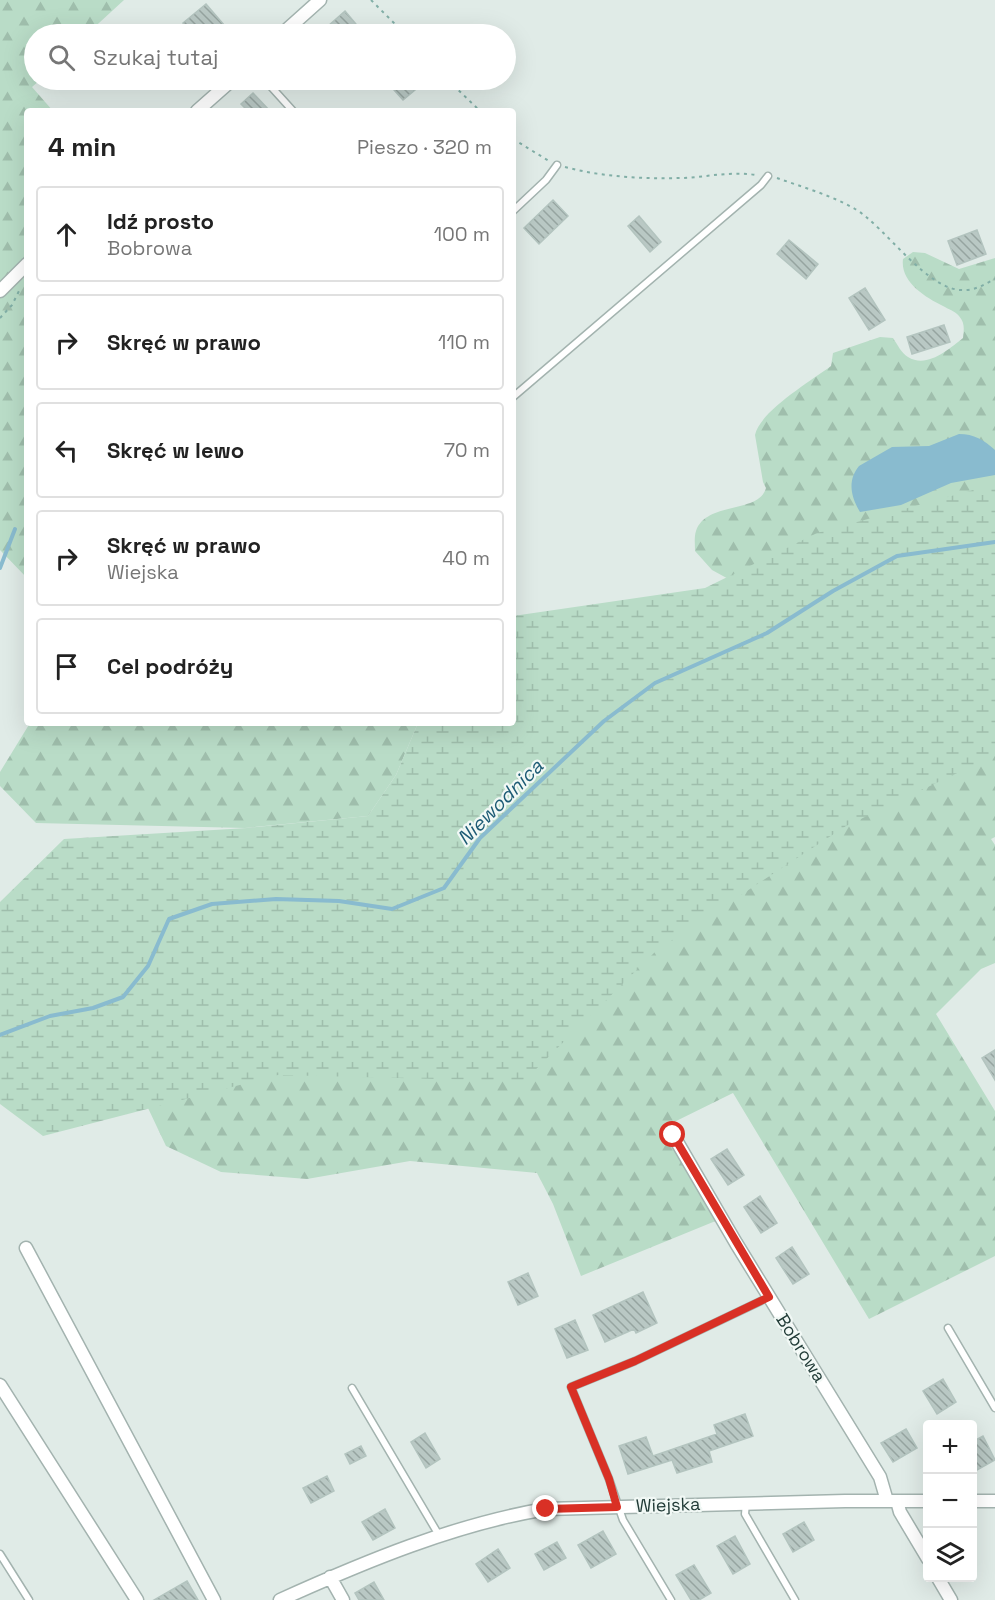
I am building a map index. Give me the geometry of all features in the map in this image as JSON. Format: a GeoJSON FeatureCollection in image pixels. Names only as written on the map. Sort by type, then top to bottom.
{"type":"FeatureCollection","features":[{"type":"Feature","properties":{"kind":"street"},"geometry":{"type":"LineString","coordinates":[[293,24],[320,0]]}},
{"type":"Feature","properties":{"kind":"street"},"geometry":{"type":"LineString","coordinates":[[200,108],[221,90]]}},
{"type":"Feature","properties":{"kind":"street"},"geometry":{"type":"LineString","coordinates":[[0,291],[24,267]]}},
{"type":"Feature","properties":{"kind":"street","name":"Bobrowa"},"geometry":{"type":"LineString","coordinates":[[673,1135],[923,1552]]}},
{"type":"Feature","properties":{"kind":"street"},"geometry":{"type":"LineString","coordinates":[[26,1248],[214,1600]]}},
{"type":"Feature","properties":{"kind":"street"},"geometry":{"type":"LineString","coordinates":[[0,1385],[137,1600]]}},
{"type":"Feature","properties":{"kind":"street","name":"Wiejska"},"geometry":{"type":"LineString","coordinates":[[280,1600],[330,1577],[440,1537],[516,1514],[546,1509],[923,1501]]}},
{"type":"Feature","properties":{"kind":"street"},"geometry":{"type":"LineString","coordinates":[[977,1501],[995,1501]]}},
{"type":"Feature","properties":{"kind":"street"},"geometry":{"type":"LineString","coordinates":[[330,1577],[343,1600]]}},
{"type":"Feature","properties":{"kind":"street"},"geometry":{"type":"LineString","coordinates":[[940,1582],[951,1600]]}},
{"type":"Feature","properties":{"kind":"lane"},"geometry":{"type":"LineString","coordinates":[[274,90],[290,108]]}},
{"type":"Feature","properties":{"kind":"lane"},"geometry":{"type":"LineString","coordinates":[[516,208],[546,180],[557,165]]}},
{"type":"Feature","properties":{"kind":"lane"},"geometry":{"type":"LineString","coordinates":[[516,394],[768,177]]}},
{"type":"Feature","properties":{"kind":"lane"},"geometry":{"type":"LineString","coordinates":[[671,1600],[623,1520],[609,1479],[571,1387],[635,1361],[769,1297]]}},
{"type":"Feature","properties":{"kind":"lane"},"geometry":{"type":"LineString","coordinates":[[948,1328],[995,1408]]}},
{"type":"Feature","properties":{"kind":"lane"},"geometry":{"type":"LineString","coordinates":[[352,1388],[440,1537]]}},
{"type":"Feature","properties":{"kind":"lane"},"geometry":{"type":"LineString","coordinates":[[746,1503],[745,1514],[795,1600]]}},
{"type":"Feature","properties":{"kind":"lane"},"geometry":{"type":"LineString","coordinates":[[0,1554],[29,1600]]}},
{"type":"Feature","properties":{"kind":"path"},"geometry":{"type":"LineString","coordinates":[[371,0],[395,24]]}},
{"type":"Feature","properties":{"kind":"path"},"geometry":{"type":"LineString","coordinates":[[458,90],[477,108]]}},
{"type":"Feature","properties":{"kind":"path"},"geometry":{"type":"LineString","coordinates":[[516,141],[557,165],[614,177],[682,177],[738,172],[777,178],[856,210],[923,271],[948,288],[964,291],[980,287],[995,279]]}},
{"type":"Feature","properties":{"kind":"path"},"geometry":{"type":"LineString","coordinates":[[0,318],[12,305],[20,288]]}},
{"type":"Feature","properties":{"kind":"green space"},"geometry":{"type":"Polygon","coordinates":[[[0,0],[124,0],[98,24],[24,24],[24,90],[35,90],[50,108],[24,108],[24,575],[0,550],[0,0]]]}},
{"type":"Feature","properties":{"kind":"green space"},"geometry":{"type":"Polygon","coordinates":[[[913,252],[925,253],[959,269],[995,258],[995,544],[734,582],[712,570],[695,551],[696,531],[710,515],[754,501],[761,496],[766,488],[755,435],[759,426],[766,416],[787,397],[831,366],[833,353],[880,337],[893,338],[906,356],[923,361],[937,356],[963,338],[964,329],[959,316],[915,288],[905,275],[903,259],[913,252]]]}},
{"type":"Feature","properties":{"kind":"green space"},"geometry":{"type":"Polygon","coordinates":[[[995,484],[995,755],[846,826],[657,950],[524,1081],[278,1075],[43,1136],[0,1104],[0,902],[64,839],[247,828],[368,816],[396,775],[417,726],[516,726],[516,616],[705,588],[817,533],[995,484]]]}},
{"type":"Feature","properties":{"kind":"green space"},"geometry":{"type":"Polygon","coordinates":[[[995,645],[995,837],[991,839],[995,845],[995,963],[981,969],[936,1014],[995,1111],[995,1256],[869,1319],[733,1093],[664,1127],[718,1220],[581,1276],[553,1204],[537,1173],[410,1161],[307,1179],[221,1172],[166,1146],[139,1089],[995,645]]]}},
{"type":"Feature","properties":{"kind":"green space"},"geometry":{"type":"Polygon","coordinates":[[[28,726],[417,726],[396,775],[368,816],[245,828],[36,823],[0,786],[0,772],[28,726]]]}},
{"type":"Feature","properties":{"kind":"water"},"geometry":{"type":"Polygon","coordinates":[[[959,434],[978,438],[995,450],[995,475],[951,483],[901,505],[860,512],[854,501],[852,489],[853,477],[859,466],[892,447],[929,446],[959,434]]]}},
{"type":"Feature","properties":{"kind":"building"},"geometry":{"type":"Polygon","coordinates":[[[206,4],[223,24],[184,24],[206,4]]]}},
{"type":"Feature","properties":{"kind":"building"},"geometry":{"type":"Polygon","coordinates":[[[345,11],[356,24],[330,24],[345,11]]]}},
{"type":"Feature","properties":{"kind":"building"},"geometry":{"type":"Polygon","coordinates":[[[394,90],[415,90],[403,100],[394,90]]]}},
{"type":"Feature","properties":{"kind":"building"},"geometry":{"type":"Polygon","coordinates":[[[253,93],[267,108],[245,108],[241,104],[253,93]]]}},
{"type":"Feature","properties":{"kind":"building"},"geometry":{"type":"Polygon","coordinates":[[[553,200],[568,216],[539,244],[524,228],[553,200]]]}},
{"type":"Feature","properties":{"kind":"building"},"geometry":{"type":"Polygon","coordinates":[[[639,216],[661,242],[650,252],[628,226],[639,216]]]}},
{"type":"Feature","properties":{"kind":"building"},"geometry":{"type":"Polygon","coordinates":[[[977,230],[986,254],[957,265],[948,241],[977,230]]]}},
{"type":"Feature","properties":{"kind":"building"},"geometry":{"type":"Polygon","coordinates":[[[789,240],[818,264],[806,279],[777,254],[789,240]]]}},
{"type":"Feature","properties":{"kind":"building"},"geometry":{"type":"Polygon","coordinates":[[[865,288],[885,320],[869,330],[849,298],[865,288]]]}},
{"type":"Feature","properties":{"kind":"building"},"geometry":{"type":"Polygon","coordinates":[[[944,325],[950,342],[912,354],[907,337],[944,325]]]}},
{"type":"Feature","properties":{"kind":"building"},"geometry":{"type":"Polygon","coordinates":[[[995,1050],[995,1080],[982,1058],[995,1050]]]}},
{"type":"Feature","properties":{"kind":"building"},"geometry":{"type":"Polygon","coordinates":[[[727,1149],[744,1175],[728,1185],[711,1159],[727,1149]]]}},
{"type":"Feature","properties":{"kind":"building"},"geometry":{"type":"Polygon","coordinates":[[[760,1196],[777,1223],[761,1233],[744,1207],[760,1196]]]}},
{"type":"Feature","properties":{"kind":"building"},"geometry":{"type":"Polygon","coordinates":[[[792,1247],[809,1274],[793,1284],[776,1258],[792,1247]]]}},
{"type":"Feature","properties":{"kind":"building"},"geometry":{"type":"Polygon","coordinates":[[[528,1273],[538,1296],[518,1305],[508,1282],[528,1273]]]}},
{"type":"Feature","properties":{"kind":"building"},"geometry":{"type":"Polygon","coordinates":[[[643,1292],[657,1323],[636,1333],[634,1329],[605,1342],[593,1315],[643,1292]]]}},
{"type":"Feature","properties":{"kind":"building"},"geometry":{"type":"Polygon","coordinates":[[[575,1320],[588,1350],[567,1358],[555,1329],[575,1320]]]}},
{"type":"Feature","properties":{"kind":"building"},"geometry":{"type":"Polygon","coordinates":[[[943,1379],[956,1402],[937,1414],[923,1391],[943,1379]]]}},
{"type":"Feature","properties":{"kind":"building"},"geometry":{"type":"Polygon","coordinates":[[[745,1414],[753,1436],[709,1451],[712,1462],[677,1473],[672,1460],[628,1474],[619,1446],[646,1437],[653,1456],[717,1434],[714,1425],[745,1414]]]}},
{"type":"Feature","properties":{"kind":"building"},"geometry":{"type":"Polygon","coordinates":[[[906,1429],[917,1448],[893,1462],[881,1443],[906,1429]]]}},
{"type":"Feature","properties":{"kind":"building"},"geometry":{"type":"Polygon","coordinates":[[[425,1433],[440,1459],[426,1468],[411,1442],[425,1433]]]}},
{"type":"Feature","properties":{"kind":"building"},"geometry":{"type":"Polygon","coordinates":[[[983,1436],[995,1460],[977,1470],[977,1439],[983,1436]]]}},
{"type":"Feature","properties":{"kind":"building"},"geometry":{"type":"Polygon","coordinates":[[[361,1446],[366,1456],[350,1464],[345,1454],[361,1446]]]}},
{"type":"Feature","properties":{"kind":"building"},"geometry":{"type":"Polygon","coordinates":[[[327,1476],[334,1491],[311,1503],[303,1488],[327,1476]]]}},
{"type":"Feature","properties":{"kind":"building"},"geometry":{"type":"Polygon","coordinates":[[[385,1509],[395,1528],[373,1540],[362,1522],[385,1509]]]}},
{"type":"Feature","properties":{"kind":"building"},"geometry":{"type":"Polygon","coordinates":[[[804,1522],[814,1540],[793,1552],[783,1534],[804,1522]]]}},
{"type":"Feature","properties":{"kind":"building"},"geometry":{"type":"Polygon","coordinates":[[[603,1531],[616,1554],[591,1568],[578,1545],[603,1531]]]}},
{"type":"Feature","properties":{"kind":"building"},"geometry":{"type":"Polygon","coordinates":[[[735,1536],[750,1564],[733,1574],[717,1546],[735,1536]]]}},
{"type":"Feature","properties":{"kind":"building"},"geometry":{"type":"Polygon","coordinates":[[[557,1542],[566,1558],[544,1570],[535,1554],[557,1542]]]}},
{"type":"Feature","properties":{"kind":"building"},"geometry":{"type":"Polygon","coordinates":[[[498,1549],[510,1568],[488,1582],[476,1564],[498,1549]]]}},
{"type":"Feature","properties":{"kind":"building"},"geometry":{"type":"Polygon","coordinates":[[[694,1565],[711,1593],[699,1600],[691,1600],[676,1575],[694,1565]]]}},
{"type":"Feature","properties":{"kind":"building"},"geometry":{"type":"Polygon","coordinates":[[[187,1581],[198,1600],[154,1600],[187,1581]]]}},
{"type":"Feature","properties":{"kind":"building"},"geometry":{"type":"Polygon","coordinates":[[[374,1582],[384,1600],[359,1600],[355,1593],[374,1582]]]}},
{"type":"Feature","properties":{"kind":"waterway"},"geometry":{"type":"LineString","coordinates":[[0,568],[15,529]]}},
{"type":"Feature","properties":{"kind":"waterway","name":"Niewodnica"},"geometry":{"type":"LineString","coordinates":[[0,1035],[50,1016],[93,1008],[123,997],[148,966],[169,919],[212,904],[276,899],[339,901],[392,909],[444,888],[480,838],[604,721],[655,683],[767,633],[833,591],[897,556],[995,542]]}},
{"type":"Feature","properties":{"kind":"route"},"geometry":{"type":"LineString","coordinates":[[546,1509],[617,1507],[609,1479],[571,1387],[635,1361],[769,1297],[673,1135]]}}]}
